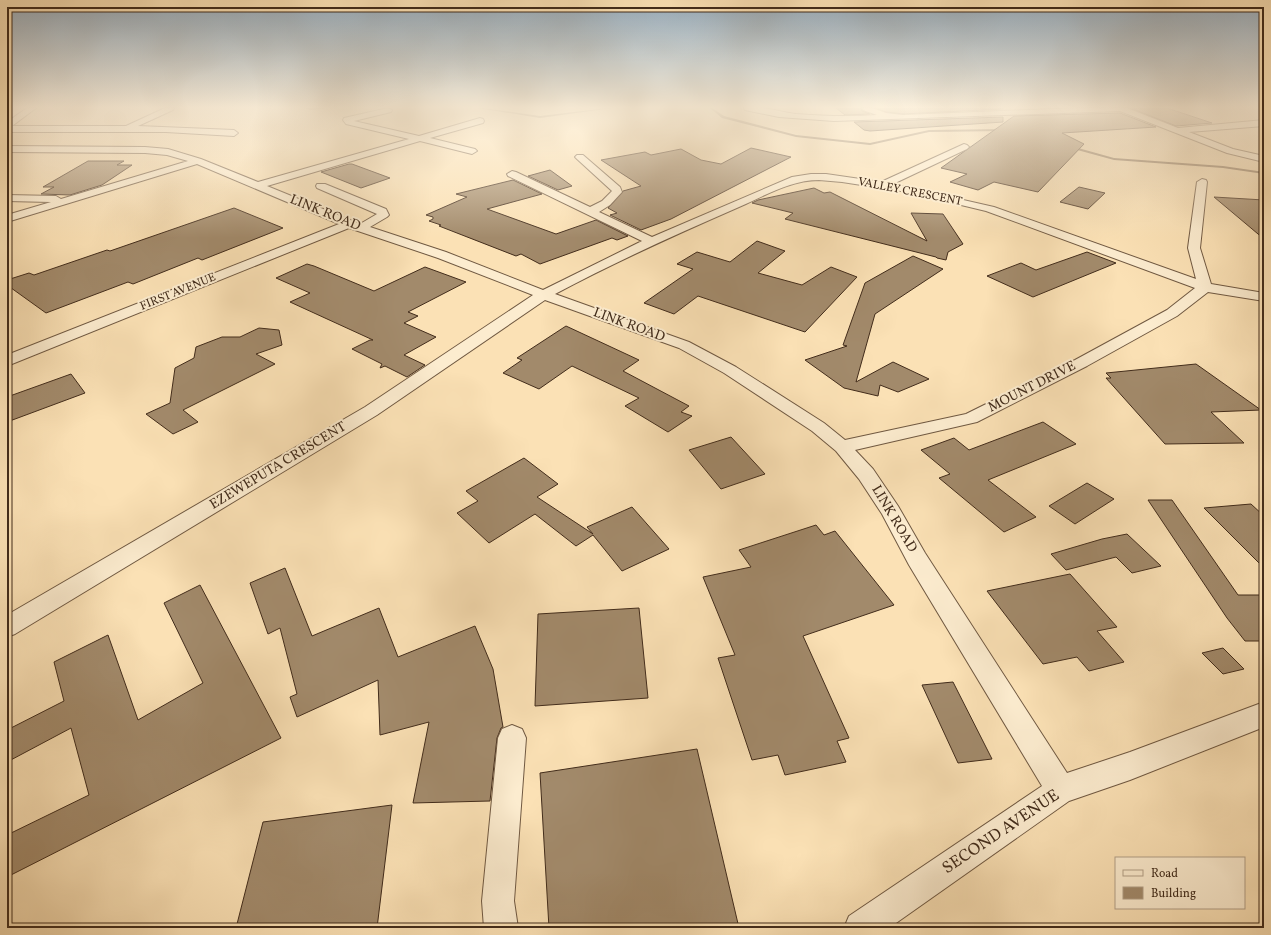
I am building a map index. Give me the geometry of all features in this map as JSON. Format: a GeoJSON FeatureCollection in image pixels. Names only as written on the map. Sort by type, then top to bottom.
{"type":"FeatureCollection","features":[{"type":"Feature","properties":{"kind":"street","name":"LINK ROAD"},"geometry":{"type":"LineString","coordinates":[[164,152],[198,161],[355,226],[442,255],[543,295],[610,317],[684,345],[730,370],[818,427],[842,447],[866,474],[891,511],[917,559],[1061,790]]}},
{"type":"Feature","properties":{"kind":"street"},"geometry":{"type":"LineString","coordinates":[[258,186],[374,152]]}},
{"type":"Feature","properties":{"kind":"street"},"geometry":{"type":"LineString","coordinates":[[882,185],[954,152]]}},
{"type":"Feature","properties":{"kind":"street"},"geometry":{"type":"LineString","coordinates":[[1233,152],[1264,159]]}},
{"type":"Feature","properties":{"kind":"street"},"geometry":{"type":"LineString","coordinates":[[580,157],[616,189],[616,192],[612,197],[592,211]]}},
{"type":"Feature","properties":{"kind":"street"},"geometry":{"type":"LineString","coordinates":[[7,218],[72,200],[198,161]]}},
{"type":"Feature","properties":{"kind":"street"},"geometry":{"type":"LineString","coordinates":[[512,174],[592,211],[651,241]]}},
{"type":"Feature","properties":{"kind":"street","name":"VALLEY CRESCENT"},"geometry":{"type":"LineString","coordinates":[[543,295],[571,279],[651,241],[796,179],[814,176],[928,193],[990,209],[1205,287],[1264,297]]}},
{"type":"Feature","properties":{"kind":"street"},"geometry":{"type":"LineString","coordinates":[[1202,182],[1194,248],[1205,287]]}},
{"type":"Feature","properties":{"kind":"street","name":"FIRST AVENUE"},"geometry":{"type":"LineString","coordinates":[[7,361],[355,226],[379,219],[384,215],[382,211],[321,186]]}},
{"type":"Feature","properties":{"kind":"street"},"geometry":{"type":"LineString","coordinates":[[7,198],[72,200]]}},
{"type":"Feature","properties":{"kind":"street","name":"MOUNT DRIVE"},"geometry":{"type":"LineString","coordinates":[[842,447],[971,418],[1082,363],[1172,313],[1205,287]]}},
{"type":"Feature","properties":{"kind":"street","name":"EZEWEPUTA CRESCENT"},"geometry":{"type":"LineString","coordinates":[[7,627],[371,411],[543,295]]}},
{"type":"Feature","properties":{"kind":"street","name":"SECOND AVENUE"},"geometry":{"type":"LineString","coordinates":[[860,928],[1061,790],[1130,766],[1264,714]]}},
{"type":"Feature","properties":{"kind":"street"},"geometry":{"type":"LineString","coordinates":[[500,928],[498,901],[512,738]]}},
{"type":"Feature","properties":{"kind":"building"},"geometry":{"type":"Polygon","coordinates":[[[645,152],[651,155],[668,152],[686,152],[701,160],[721,164],[744,152],[767,152],[791,157],[671,219],[641,230],[610,215],[617,213],[608,208],[623,191],[641,186],[601,160],[645,152]]]}},
{"type":"Feature","properties":{"kind":"building"},"geometry":{"type":"Polygon","coordinates":[[[964,152],[1077,152],[1038,192],[994,182],[978,190],[950,182],[967,174],[941,168],[964,152]]]}},
{"type":"Feature","properties":{"kind":"building"},"geometry":{"type":"Polygon","coordinates":[[[88,161],[124,161],[117,165],[132,165],[102,185],[70,195],[41,194],[54,187],[43,187],[88,161]]]}},
{"type":"Feature","properties":{"kind":"building"},"geometry":{"type":"Polygon","coordinates":[[[349,164],[390,178],[361,188],[321,172],[349,164]]]}},
{"type":"Feature","properties":{"kind":"building"},"geometry":{"type":"Polygon","coordinates":[[[550,170],[572,186],[558,190],[528,176],[550,170]]]}},
{"type":"Feature","properties":{"kind":"building"},"geometry":{"type":"Polygon","coordinates":[[[513,180],[542,194],[487,209],[556,234],[596,220],[628,236],[617,240],[612,238],[540,264],[521,254],[516,256],[439,226],[441,225],[429,221],[433,219],[433,217],[426,215],[467,197],[456,194],[513,180]]]}},
{"type":"Feature","properties":{"kind":"building"},"geometry":{"type":"Polygon","coordinates":[[[1079,187],[1105,193],[1088,209],[1060,202],[1079,187]]]}},
{"type":"Feature","properties":{"kind":"building"},"geometry":{"type":"Polygon","coordinates":[[[814,188],[824,193],[830,192],[927,241],[911,213],[943,214],[963,244],[948,252],[946,260],[785,219],[793,213],[752,203],[758,200],[814,188]]]}},
{"type":"Feature","properties":{"kind":"building"},"geometry":{"type":"Polygon","coordinates":[[[1214,197],[1264,200],[1264,239],[1214,197]]]}},
{"type":"Feature","properties":{"kind":"building"},"geometry":{"type":"Polygon","coordinates":[[[234,208],[283,228],[202,260],[198,258],[133,284],[128,282],[46,313],[7,285],[7,280],[29,273],[34,275],[107,250],[110,251],[234,208]]]}},
{"type":"Feature","properties":{"kind":"building"},"geometry":{"type":"Polygon","coordinates":[[[757,241],[785,251],[758,273],[802,285],[831,267],[857,277],[805,332],[698,296],[674,314],[644,303],[693,269],[677,264],[697,252],[730,262],[757,241]]]}},
{"type":"Feature","properties":{"kind":"building"},"geometry":{"type":"Polygon","coordinates":[[[1087,252],[1116,263],[1033,297],[987,276],[1021,263],[1036,270],[1087,252]]]}},
{"type":"Feature","properties":{"kind":"building"},"geometry":{"type":"Polygon","coordinates":[[[913,256],[943,269],[875,314],[856,382],[893,362],[929,379],[898,392],[880,385],[878,396],[844,388],[805,360],[847,346],[843,345],[865,283],[913,256]]]}},
{"type":"Feature","properties":{"kind":"building"},"geometry":{"type":"Polygon","coordinates":[[[307,264],[374,291],[425,267],[466,282],[408,312],[418,316],[404,323],[436,337],[404,355],[425,365],[407,377],[385,366],[380,368],[382,364],[352,349],[373,340],[290,302],[310,293],[276,278],[307,264]]]}},
{"type":"Feature","properties":{"kind":"building"},"geometry":{"type":"Polygon","coordinates":[[[566,326],[639,360],[623,371],[689,406],[681,412],[692,416],[668,432],[625,406],[639,398],[572,366],[539,389],[503,373],[522,360],[517,358],[566,326]]]}},
{"type":"Feature","properties":{"kind":"building"},"geometry":{"type":"Polygon","coordinates":[[[259,328],[279,330],[282,345],[256,354],[275,364],[183,410],[198,422],[173,434],[146,414],[170,403],[175,368],[194,358],[196,347],[222,337],[240,337],[259,328]]]}},
{"type":"Feature","properties":{"kind":"building"},"geometry":{"type":"Polygon","coordinates":[[[1196,364],[1261,410],[1211,412],[1244,443],[1165,444],[1106,378],[1111,378],[1106,373],[1196,364]]]}},
{"type":"Feature","properties":{"kind":"building"},"geometry":{"type":"Polygon","coordinates":[[[71,374],[85,393],[7,422],[7,397],[71,374]]]}},
{"type":"Feature","properties":{"kind":"building"},"geometry":{"type":"Polygon","coordinates":[[[1043,422],[1076,444],[988,480],[1036,517],[1004,532],[939,478],[950,474],[921,450],[954,438],[969,450],[1043,422]]]}},
{"type":"Feature","properties":{"kind":"building"},"geometry":{"type":"Polygon","coordinates":[[[731,437],[765,474],[721,489],[689,450],[731,437]]]}},
{"type":"Feature","properties":{"kind":"building"},"geometry":{"type":"Polygon","coordinates":[[[524,458],[558,484],[537,497],[593,534],[587,527],[632,507],[669,549],[622,571],[593,535],[576,546],[535,514],[489,543],[457,513],[478,501],[466,491],[524,458]]]}},
{"type":"Feature","properties":{"kind":"building"},"geometry":{"type":"Polygon","coordinates":[[[1087,483],[1114,499],[1075,524],[1049,506],[1087,483]]]}},
{"type":"Feature","properties":{"kind":"building"},"geometry":{"type":"Polygon","coordinates":[[[1148,500],[1172,500],[1238,595],[1264,595],[1264,641],[1245,641],[1227,618],[1148,500]]]}},
{"type":"Feature","properties":{"kind":"building"},"geometry":{"type":"Polygon","coordinates":[[[1251,504],[1264,516],[1264,568],[1204,508],[1251,504]]]}},
{"type":"Feature","properties":{"kind":"building"},"geometry":{"type":"Polygon","coordinates":[[[816,525],[824,535],[835,531],[894,605],[803,636],[849,738],[837,741],[846,762],[785,775],[778,755],[752,760],[718,658],[735,655],[703,577],[751,567],[739,550],[816,525]]]}},
{"type":"Feature","properties":{"kind":"building"},"geometry":{"type":"Polygon","coordinates":[[[1127,534],[1161,566],[1132,573],[1116,557],[1066,570],[1051,554],[1102,539],[1127,534]]]}},
{"type":"Feature","properties":{"kind":"building"},"geometry":{"type":"Polygon","coordinates":[[[285,568],[312,636],[379,608],[398,657],[475,626],[493,669],[503,727],[501,728],[497,738],[490,801],[413,803],[429,722],[380,735],[378,680],[297,717],[290,697],[297,694],[280,628],[268,634],[250,583],[285,568]]]}},
{"type":"Feature","properties":{"kind":"building"},"geometry":{"type":"Polygon","coordinates":[[[1070,574],[1117,627],[1097,631],[1124,662],[1089,671],[1077,657],[1043,664],[987,591],[1070,574]]]}},
{"type":"Feature","properties":{"kind":"building"},"geometry":{"type":"Polygon","coordinates":[[[200,585],[281,738],[7,877],[7,835],[89,795],[71,728],[7,762],[7,730],[64,701],[54,662],[108,635],[138,720],[203,683],[164,603],[200,585]]]}},
{"type":"Feature","properties":{"kind":"building"},"geometry":{"type":"Polygon","coordinates":[[[639,608],[648,698],[535,706],[538,614],[639,608]]]}},
{"type":"Feature","properties":{"kind":"building"},"geometry":{"type":"Polygon","coordinates":[[[1223,648],[1244,669],[1223,674],[1202,653],[1223,648]]]}},
{"type":"Feature","properties":{"kind":"building"},"geometry":{"type":"Polygon","coordinates":[[[953,682],[992,759],[958,763],[922,685],[953,682]]]}},
{"type":"Feature","properties":{"kind":"building"},"geometry":{"type":"Polygon","coordinates":[[[697,749],[739,928],[549,928],[540,773],[697,749]]]}},
{"type":"Feature","properties":{"kind":"building"},"geometry":{"type":"Polygon","coordinates":[[[392,805],[377,928],[236,928],[263,822],[392,805]]]}},
{"type":"Feature","properties":{"kind":"waterway"},"geometry":{"type":"LineString","coordinates":[[1088,152],[1114,159],[1223,167],[1264,173]]}}]}
